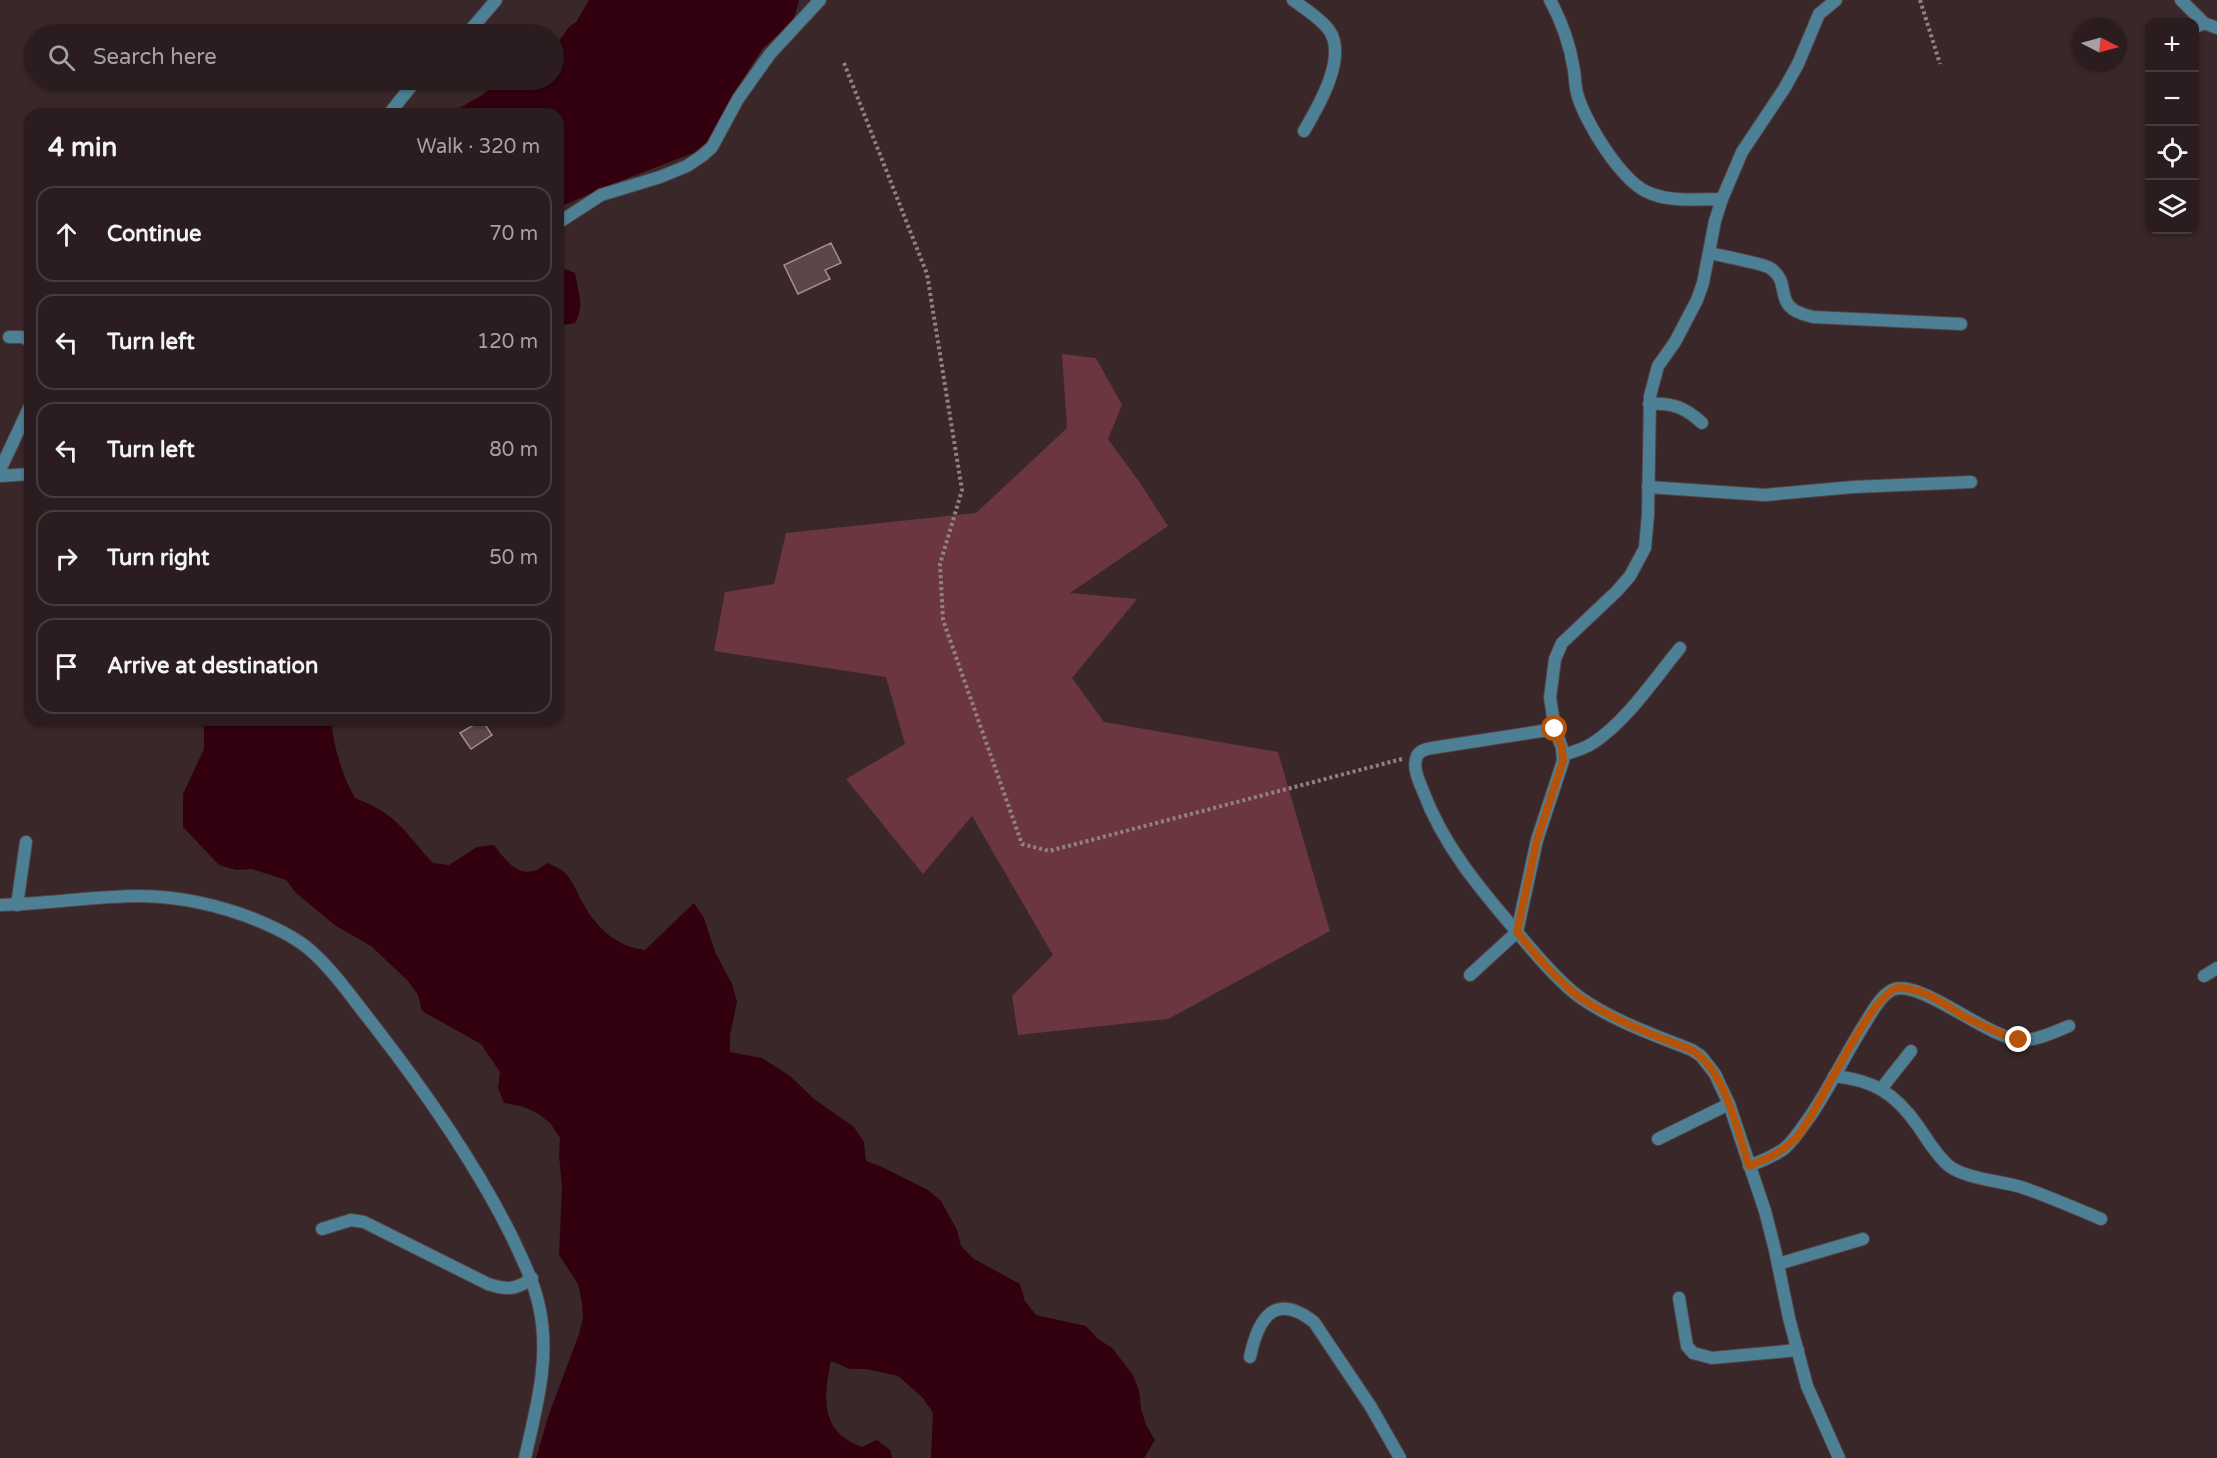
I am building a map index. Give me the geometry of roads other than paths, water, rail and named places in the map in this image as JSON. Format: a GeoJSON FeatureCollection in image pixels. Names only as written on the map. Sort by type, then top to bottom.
{"type":"FeatureCollection","features":[{"type":"Feature","properties":{"kind":"street"},"geometry":{"type":"LineString","coordinates":[[476,24],[496,0]]}},
{"type":"Feature","properties":{"kind":"street"},"geometry":{"type":"LineString","coordinates":[[564,219],[601,195],[660,177],[687,166],[702,156],[712,147],[738,99],[770,54],[820,0]]}},
{"type":"Feature","properties":{"kind":"street"},"geometry":{"type":"LineString","coordinates":[[1293,0],[1330,32],[1335,48],[1332,72],[1320,103],[1304,131]]}},
{"type":"Feature","properties":{"kind":"street"},"geometry":{"type":"LineString","coordinates":[[1550,0],[1569,43],[1576,92],[1587,118],[1598,139],[1622,169],[1639,187],[1651,194],[1676,198],[1722,199]]}},
{"type":"Feature","properties":{"kind":"street"},"geometry":{"type":"LineString","coordinates":[[1470,975],[1517,932],[1537,840],[1558,780],[1563,755],[1555,729],[1550,698],[1555,658],[1562,643],[1617,591],[1637,564],[1645,548],[1649,404],[1658,366],[1675,342],[1697,300],[1722,199],[1742,152],[1785,89],[1798,64],[1814,22],[1819,14],[1836,0]]}},
{"type":"Feature","properties":{"kind":"street"},"geometry":{"type":"LineString","coordinates":[[2181,0],[2193,18]]}},
{"type":"Feature","properties":{"kind":"street"},"geometry":{"type":"LineString","coordinates":[[2199,26],[2217,28]]}},
{"type":"Feature","properties":{"kind":"street"},"geometry":{"type":"LineString","coordinates":[[394,108],[408,90]]}},
{"type":"Feature","properties":{"kind":"street"},"geometry":{"type":"LineString","coordinates":[[1710,253],[1769,268],[1780,281],[1787,305],[1796,313],[1813,317],[1960,324]]}},
{"type":"Feature","properties":{"kind":"street"},"geometry":{"type":"LineString","coordinates":[[9,336],[24,338]]}},
{"type":"Feature","properties":{"kind":"street"},"geometry":{"type":"LineString","coordinates":[[1649,404],[1666,402],[1689,411],[1702,423]]}},
{"type":"Feature","properties":{"kind":"street"},"geometry":{"type":"LineString","coordinates":[[0,470],[24,419]]}},
{"type":"Feature","properties":{"kind":"street"},"geometry":{"type":"LineString","coordinates":[[0,476],[24,474]]}},
{"type":"Feature","properties":{"kind":"street"},"geometry":{"type":"LineString","coordinates":[[1648,487],[1765,495],[1853,487],[1971,482]]}},
{"type":"Feature","properties":{"kind":"street"},"geometry":{"type":"LineString","coordinates":[[1563,755],[1582,749],[1607,732],[1680,648]]}},
{"type":"Feature","properties":{"kind":"street"},"geometry":{"type":"LineString","coordinates":[[1555,729],[1421,751],[1417,755],[1415,766],[1433,818],[1466,868],[1517,932],[1578,996],[1616,1018],[1692,1050],[1701,1056],[1715,1074],[1729,1104],[1765,1211],[1807,1386],[1839,1458]]}},
{"type":"Feature","properties":{"kind":"street"},"geometry":{"type":"LineString","coordinates":[[17,905],[26,842]]}},
{"type":"Feature","properties":{"kind":"street"},"geometry":{"type":"LineString","coordinates":[[0,905],[132,896],[206,904],[257,920],[287,934],[310,950],[330,970],[400,1059],[462,1148],[502,1216],[532,1278],[542,1322],[544,1354],[541,1386],[525,1458]]}},
{"type":"Feature","properties":{"kind":"street"},"geometry":{"type":"LineString","coordinates":[[2204,976],[2217,968]]}},
{"type":"Feature","properties":{"kind":"street"},"geometry":{"type":"LineString","coordinates":[[1749,1166],[1784,1149],[1798,1136],[1818,1106],[1872,1012],[1890,991],[1898,988],[1923,994],[1979,1024],[2019,1040],[2044,1036],[2069,1026]]}},
{"type":"Feature","properties":{"kind":"street"},"geometry":{"type":"LineString","coordinates":[[1881,1089],[1911,1051]]}},
{"type":"Feature","properties":{"kind":"street"},"geometry":{"type":"LineString","coordinates":[[1834,1076],[1859,1079],[1876,1085],[1896,1101],[1916,1122],[1935,1151],[1950,1167],[2022,1188],[2101,1219]]}},
{"type":"Feature","properties":{"kind":"street"},"geometry":{"type":"LineString","coordinates":[[1658,1139],[1729,1104]]}},
{"type":"Feature","properties":{"kind":"street"},"geometry":{"type":"LineString","coordinates":[[322,1229],[351,1220],[364,1222],[488,1284],[501,1288],[521,1287],[532,1278]]}},
{"type":"Feature","properties":{"kind":"street"},"geometry":{"type":"LineString","coordinates":[[1778,1264],[1863,1239]]}},
{"type":"Feature","properties":{"kind":"street"},"geometry":{"type":"LineString","coordinates":[[1679,1298],[1687,1346],[1693,1353],[1712,1358],[1798,1350]]}},
{"type":"Feature","properties":{"kind":"street"},"geometry":{"type":"LineString","coordinates":[[1250,1357],[1255,1335],[1263,1319],[1274,1311],[1289,1309],[1302,1313],[1314,1322],[1371,1407],[1400,1458]]}}]}
